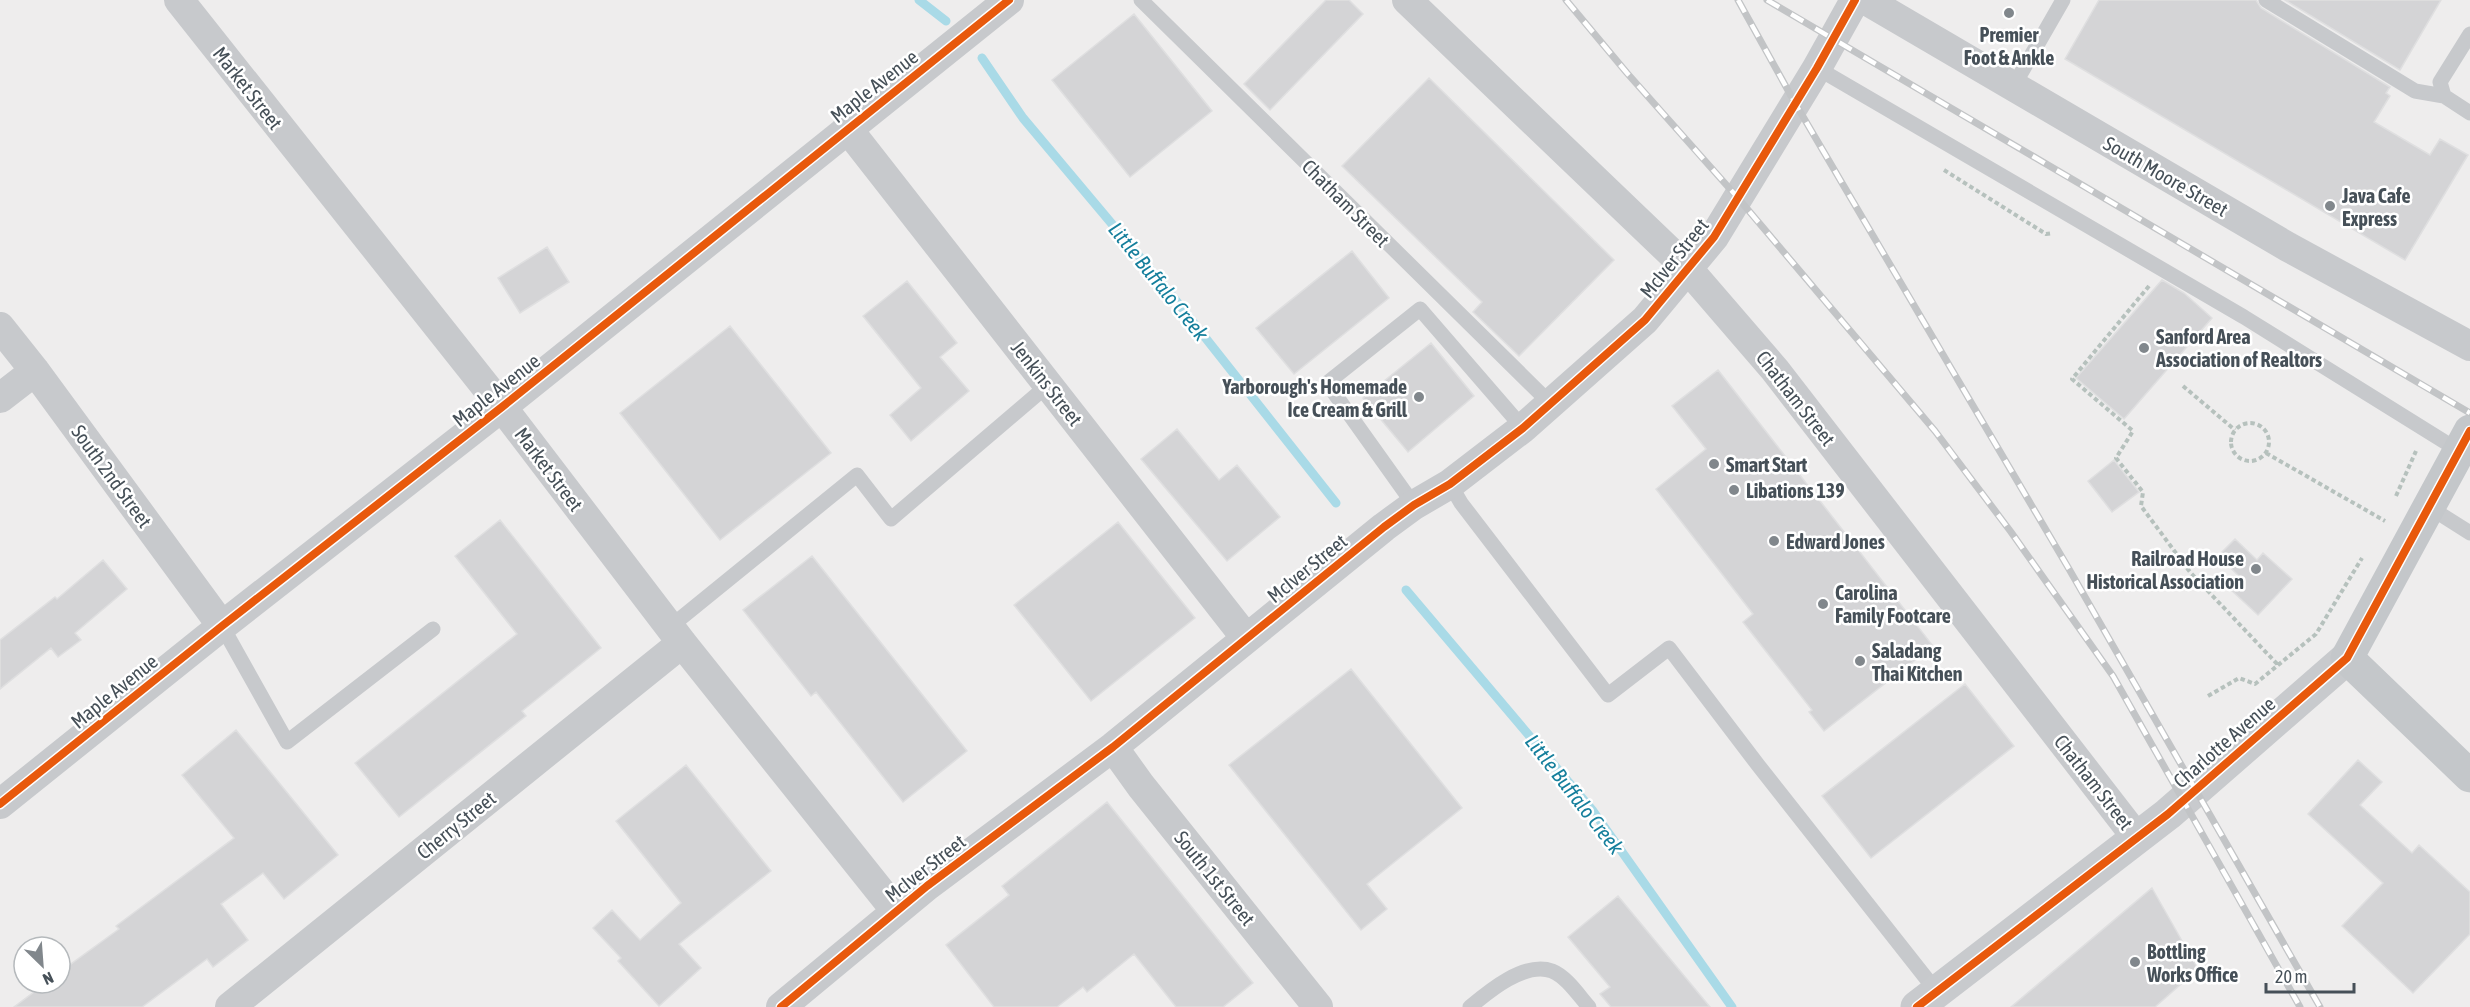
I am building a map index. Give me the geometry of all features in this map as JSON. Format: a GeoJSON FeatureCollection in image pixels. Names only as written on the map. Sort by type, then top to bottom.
{"type":"FeatureCollection","features":[{"type":"Feature","properties":{"kind":"main road","name":"Charlotte Avenue"},"geometry":{"type":"LineString","coordinates":[[2347,658],[2429,507],[2466,447]]}},
{"type":"Feature","properties":{"kind":"main road"},"geometry":{"type":"LineString","coordinates":[[2347,658],[2470,776]]}},
{"type":"Feature","properties":{"kind":"street","name":"Market Street"},"geometry":{"type":"LineString","coordinates":[[179,0],[502,407],[676,635],[896,911]]}},
{"type":"Feature","properties":{"kind":"street","name":"Maple Avenue"},"geometry":{"type":"LineString","coordinates":[[0,804],[222,626],[502,407],[847,128],[1010,0]]}},
{"type":"Feature","properties":{"kind":"street","name":"Chatham Street"},"geometry":{"type":"LineString","coordinates":[[1407,0],[1688,269],[1783,380],[2138,838]]}},
{"type":"Feature","properties":{"kind":"street","name":"McIver Street"},"geometry":{"type":"LineString","coordinates":[[781,1007],[927,886],[1113,747],[1414,505],[1450,484],[1552,405],[1645,320],[1719,230],[1817,68],[1854,0]]}},
{"type":"Feature","properties":{"kind":"street","name":"South Moore Street"},"geometry":{"type":"LineString","coordinates":[[1866,0],[2288,247],[2470,346]]}},
{"type":"Feature","properties":{"kind":"street","name":"Jenkins Street"},"geometry":{"type":"LineString","coordinates":[[847,128],[1246,638]]}},
{"type":"Feature","properties":{"kind":"street","name":"South 2nd Street"},"geometry":{"type":"LineString","coordinates":[[0,327],[35,371],[222,626]]}},
{"type":"Feature","properties":{"kind":"street"},"geometry":{"type":"LineString","coordinates":[[0,398],[35,371]]}},
{"type":"Feature","properties":{"kind":"street","name":"Cherry Street"},"geometry":{"type":"LineString","coordinates":[[230,1007],[676,635]]}},
{"type":"Feature","properties":{"kind":"street","name":"Charlotte Avenue"},"geometry":{"type":"LineString","coordinates":[[1927,999],[2138,838],[2347,658]]}},
{"type":"Feature","properties":{"kind":"street","name":"South 1st Street"},"geometry":{"type":"LineString","coordinates":[[1113,747],[1141,786],[1318,1007]]}},
{"type":"Feature","properties":{"kind":"lane","name":"Chatham Street"},"geometry":{"type":"LineString","coordinates":[[1141,0],[1552,405]]}},
{"type":"Feature","properties":{"kind":"lane"},"geometry":{"type":"LineString","coordinates":[[2013,87],[2063,0]]}},
{"type":"Feature","properties":{"kind":"lane"},"geometry":{"type":"LineString","coordinates":[[2266,0],[2415,91],[2444,96],[2470,113]]}},
{"type":"Feature","properties":{"kind":"lane"},"geometry":{"type":"LineString","coordinates":[[2444,96],[2440,82],[2470,34]]}},
{"type":"Feature","properties":{"kind":"lane"},"geometry":{"type":"LineString","coordinates":[[1817,68],[2466,447]]}},
{"type":"Feature","properties":{"kind":"lane"},"geometry":{"type":"LineString","coordinates":[[1414,505],[1327,383],[1420,309],[1523,428]]}},
{"type":"Feature","properties":{"kind":"lane"},"geometry":{"type":"LineString","coordinates":[[676,635],[857,474],[891,519],[1048,385]]}},
{"type":"Feature","properties":{"kind":"lane"},"geometry":{"type":"LineString","coordinates":[[1450,484],[1461,503],[1608,695],[1669,648],[1758,765],[1927,999]]}},
{"type":"Feature","properties":{"kind":"lane"},"geometry":{"type":"LineString","coordinates":[[2429,507],[2470,533]]}},
{"type":"Feature","properties":{"kind":"lane"},"geometry":{"type":"LineString","coordinates":[[222,626],[287,742],[432,629]]}},
{"type":"Feature","properties":{"kind":"lane"},"geometry":{"type":"LineString","coordinates":[[1470,1007],[1495,986],[1517,975],[1551,970],[1563,978],[1589,1007]]}},
{"type":"Feature","properties":{"kind":"path"},"geometry":{"type":"LineString","coordinates":[[1940,165],[1945,171],[2046,234],[2056,232]]}},
{"type":"Feature","properties":{"kind":"path"},"geometry":{"type":"LineString","coordinates":[[2153,281],[2072,379],[2133,430],[2116,458],[2143,492],[2141,506],[2190,572],[2279,666]]}},
{"type":"Feature","properties":{"kind":"path"},"geometry":{"type":"LineString","coordinates":[[2182,386],[2235,430]]}},
{"type":"Feature","properties":{"kind":"path"},"geometry":{"type":"LineString","coordinates":[[2252,423],[2264,429],[2269,440],[2266,453],[2250,461],[2238,457],[2230,442],[2235,430],[2240,425],[2252,423]]}},
{"type":"Feature","properties":{"kind":"path"},"geometry":{"type":"LineString","coordinates":[[2394,501],[2416,452],[2412,445]]}},
{"type":"Feature","properties":{"kind":"path"},"geometry":{"type":"LineString","coordinates":[[2266,453],[2385,521],[2389,512]]}},
{"type":"Feature","properties":{"kind":"path"},"geometry":{"type":"LineString","coordinates":[[2208,696],[2239,678],[2255,684],[2316,634],[2366,552]]}},
{"type":"Feature","properties":{"kind":"building"},"geometry":{"type":"Polygon","coordinates":[[[1326,0],[1349,0],[1363,14],[1270,110],[1244,84],[1326,0]]]}},
{"type":"Feature","properties":{"kind":"building"},"geometry":{"type":"Polygon","coordinates":[[[2099,0],[2256,0],[2261,8],[2390,87],[2386,93],[2390,96],[2374,122],[2430,155],[2440,139],[2468,155],[2405,260],[2065,59],[2099,0]]]}},
{"type":"Feature","properties":{"kind":"building"},"geometry":{"type":"Polygon","coordinates":[[[2285,0],[2441,0],[2400,70],[2285,0]]]}},
{"type":"Feature","properties":{"kind":"building"},"geometry":{"type":"Polygon","coordinates":[[[1134,14],[1212,111],[1130,177],[1052,80],[1134,14]]]}},
{"type":"Feature","properties":{"kind":"building"},"geometry":{"type":"Polygon","coordinates":[[[1429,78],[1614,260],[1519,356],[1473,312],[1482,302],[1342,166],[1429,78]]]}},
{"type":"Feature","properties":{"kind":"building"},"geometry":{"type":"Polygon","coordinates":[[[547,247],[569,282],[520,313],[498,278],[547,247]]]}},
{"type":"Feature","properties":{"kind":"building"},"geometry":{"type":"Polygon","coordinates":[[[1352,251],[1389,298],[1294,374],[1256,328],[1352,251]]]}},
{"type":"Feature","properties":{"kind":"building","name":"Sanford Area Association of Realtors"},"geometry":{"type":"Polygon","coordinates":[[[2162,280],[2184,293],[2212,318],[2124,419],[2076,378],[2162,280]]]}},
{"type":"Feature","properties":{"kind":"building"},"geometry":{"type":"Polygon","coordinates":[[[907,281],[957,343],[940,357],[969,391],[911,441],[890,415],[921,388],[863,316],[907,281]]]}},
{"type":"Feature","properties":{"kind":"building"},"geometry":{"type":"Polygon","coordinates":[[[730,326],[831,453],[720,540],[620,413],[730,326]]]}},
{"type":"Feature","properties":{"kind":"building","name":"Yarborough's Homemade Ice Cream & Grill"},"geometry":{"type":"Polygon","coordinates":[[[1431,343],[1474,396],[1408,452],[1363,398],[1431,343]]]}},
{"type":"Feature","properties":{"kind":"building"},"geometry":{"type":"Polygon","coordinates":[[[1718,370],[1933,646],[1824,731],[1809,712],[1812,710],[1743,622],[1753,614],[1656,489],[1706,449],[1672,406],[1718,370]]]}},
{"type":"Feature","properties":{"kind":"building"},"geometry":{"type":"Polygon","coordinates":[[[1177,429],[1219,480],[1237,465],[1280,517],[1227,561],[1141,459],[1177,429]]]}},
{"type":"Feature","properties":{"kind":"building"},"geometry":{"type":"Polygon","coordinates":[[[2114,460],[2139,492],[2112,512],[2088,481],[2114,460]]]}},
{"type":"Feature","properties":{"kind":"building"},"geometry":{"type":"Polygon","coordinates":[[[500,520],[601,648],[522,711],[526,716],[399,817],[355,763],[517,634],[455,556],[500,520]]]}},
{"type":"Feature","properties":{"kind":"building"},"geometry":{"type":"Polygon","coordinates":[[[1118,522],[1195,618],[1091,701],[1014,605],[1118,522]]]}},
{"type":"Feature","properties":{"kind":"building","name":"Railroad House Historical Association"},"geometry":{"type":"Polygon","coordinates":[[[2235,539],[2257,560],[2263,553],[2292,579],[2258,615],[2230,589],[2241,578],[2218,556],[2235,539]]]}},
{"type":"Feature","properties":{"kind":"building"},"geometry":{"type":"Polygon","coordinates":[[[812,556],[967,751],[903,802],[816,692],[811,696],[743,610],[812,556]]]}},
{"type":"Feature","properties":{"kind":"building"},"geometry":{"type":"Polygon","coordinates":[[[103,560],[127,589],[75,633],[81,640],[58,657],[51,648],[0,689],[0,640],[55,597],[57,599],[103,560]]]}},
{"type":"Feature","properties":{"kind":"building"},"geometry":{"type":"Polygon","coordinates":[[[1351,669],[1462,808],[1367,884],[1387,909],[1361,930],[1229,765],[1351,669]]]}},
{"type":"Feature","properties":{"kind":"building"},"geometry":{"type":"Polygon","coordinates":[[[1965,684],[2014,746],[1871,858],[1822,796],[1965,684]]]}},
{"type":"Feature","properties":{"kind":"building"},"geometry":{"type":"Polygon","coordinates":[[[236,730],[338,855],[284,899],[263,873],[221,904],[248,940],[213,967],[207,959],[142,1007],[14,1007],[30,995],[72,995],[72,963],[119,929],[116,926],[234,838],[182,775],[236,730]]]}},
{"type":"Feature","properties":{"kind":"building"},"geometry":{"type":"Polygon","coordinates":[[[2358,760],[2382,782],[2360,805],[2412,853],[2419,845],[2470,892],[2470,934],[2413,993],[2342,926],[2383,883],[2308,814],[2358,760]]]}},
{"type":"Feature","properties":{"kind":"building"},"geometry":{"type":"Polygon","coordinates":[[[686,765],[771,871],[679,944],[701,968],[659,1006],[618,961],[621,958],[593,928],[612,910],[640,940],[681,903],[616,821],[686,765]]]}},
{"type":"Feature","properties":{"kind":"building"},"geometry":{"type":"Polygon","coordinates":[[[1107,802],[1253,983],[1223,1007],[1176,1007],[1134,954],[1087,992],[1083,987],[1057,1007],[994,1007],[946,945],[1009,895],[1002,886],[1107,802]]]}},
{"type":"Feature","properties":{"kind":"building"},"geometry":{"type":"Polygon","coordinates":[[[2152,888],[2198,969],[2155,1007],[2011,1007],[2152,888]]]}},
{"type":"Feature","properties":{"kind":"building"},"geometry":{"type":"Polygon","coordinates":[[[1618,896],[1710,1007],[1611,1007],[1600,994],[1610,987],[1568,937],[1618,896]]]}},
{"type":"Feature","properties":{"kind":"waterway","name":"Little Buffalo Creek"},"geometry":{"type":"LineString","coordinates":[[919,0],[946,21]]}},
{"type":"Feature","properties":{"kind":"waterway","name":"Little Buffalo Creek"},"geometry":{"type":"LineString","coordinates":[[982,58],[1023,118],[1170,293],[1336,503]]}},
{"type":"Feature","properties":{"kind":"waterway","name":"Little Buffalo Creek"},"geometry":{"type":"LineString","coordinates":[[1406,590],[1593,811],[1732,1007]]}},
{"type":"Feature","properties":{"kind":"railway"},"geometry":{"type":"LineString","coordinates":[[1566,0],[1627,73],[1738,198],[1935,431],[2011,532],[2113,676],[2300,1007]]}},
{"type":"Feature","properties":{"kind":"railway"},"geometry":{"type":"LineString","coordinates":[[1738,0],[1795,103],[2069,569],[2320,1007]]}},
{"type":"Feature","properties":{"kind":"railway"},"geometry":{"type":"LineString","coordinates":[[1767,0],[2470,413]]}},
{"type":"Feature","properties":{"kind":"cycle path"},"geometry":{"type":"LineString","coordinates":[[0,804],[222,626],[502,407],[1009,0]]}},
{"type":"Feature","properties":{"kind":"cycle path"},"geometry":{"type":"LineString","coordinates":[[781,1007],[927,886],[1113,747],[1384,527],[1414,505],[1450,484],[1523,428],[1645,320],[1714,237],[1817,68],[1855,0]]}},
{"type":"Feature","properties":{"kind":"cycle path"},"geometry":{"type":"LineString","coordinates":[[1917,1007],[2168,814],[2347,658],[2470,431]]}},
{"type":"Feature","properties":{"kind":"place","name":"Premier Foot & Ankle"},"geometry":{"type":"Point","coordinates":[2009,13]}},
{"type":"Feature","properties":{"kind":"place","name":"Java Cafe Express"},"geometry":{"type":"Point","coordinates":[2330,206]}},
{"type":"Feature","properties":{"kind":"place","name":"Sanford Area Association of Realtors"},"geometry":{"type":"Point","coordinates":[2144,348]}},
{"type":"Feature","properties":{"kind":"place","name":"Yarborough's Homemade Ice Cream & Grill"},"geometry":{"type":"Point","coordinates":[1419,397]}},
{"type":"Feature","properties":{"kind":"place","name":"Smart Start"},"geometry":{"type":"Point","coordinates":[1714,464]}},
{"type":"Feature","properties":{"kind":"place","name":"Libations 139"},"geometry":{"type":"Point","coordinates":[1734,490]}},
{"type":"Feature","properties":{"kind":"place","name":"Edward Jones"},"geometry":{"type":"Point","coordinates":[1774,541]}},
{"type":"Feature","properties":{"kind":"place","name":"Railroad House Historical Association"},"geometry":{"type":"Point","coordinates":[2256,569]}},
{"type":"Feature","properties":{"kind":"place","name":"Carolina Family Footcare"},"geometry":{"type":"Point","coordinates":[1823,604]}},
{"type":"Feature","properties":{"kind":"place","name":"Saladang Thai Kitchen"},"geometry":{"type":"Point","coordinates":[1860,661]}},
{"type":"Feature","properties":{"kind":"place","name":"Bottling Works Office"},"geometry":{"type":"Point","coordinates":[2135,962]}}]}
